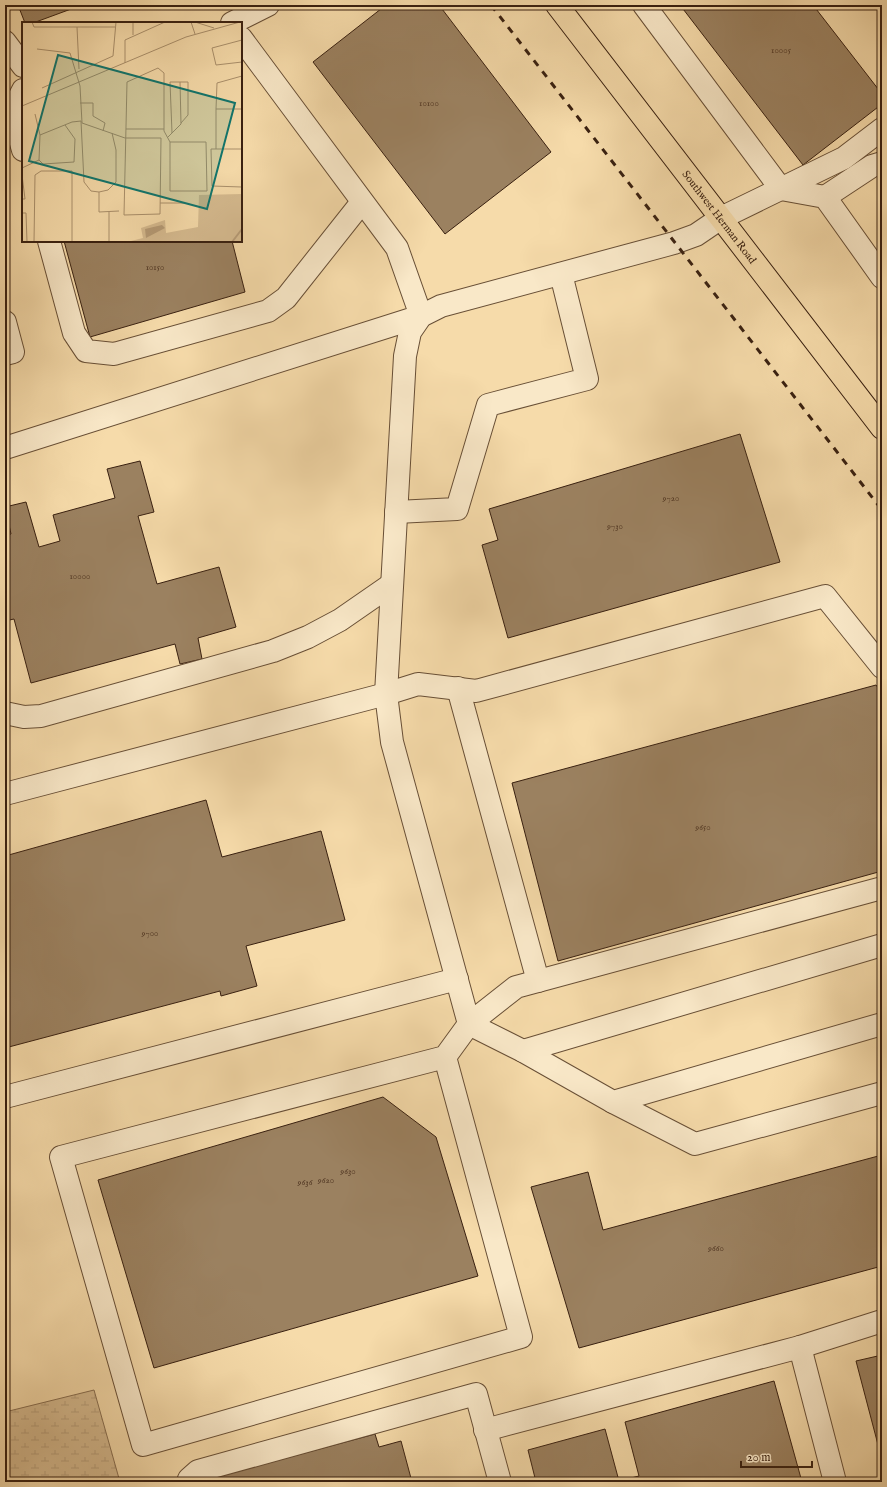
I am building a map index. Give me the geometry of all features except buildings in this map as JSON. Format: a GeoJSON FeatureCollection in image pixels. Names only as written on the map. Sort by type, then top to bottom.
{"type":"FeatureCollection","features":[{"type":"Feature","properties":{"kind":"main road","name":"Southwest Herman Road"},"geometry":{"type":"LineString","coordinates":[[557,5],[882,428]]}},
{"type":"Feature","properties":{"kind":"lane"},"geometry":{"type":"LineString","coordinates":[[234,22],[268,5]]}},
{"type":"Feature","properties":{"kind":"lane"},"geometry":{"type":"LineString","coordinates":[[644,5],[781,188],[825,197],[882,277]]}},
{"type":"Feature","properties":{"kind":"lane"},"geometry":{"type":"LineString","coordinates":[[242,39],[397,248],[421,316]]}},
{"type":"Feature","properties":{"kind":"lane"},"geometry":{"type":"LineString","coordinates":[[5,42],[22,65]]}},
{"type":"Feature","properties":{"kind":"lane"},"geometry":{"type":"LineString","coordinates":[[22,92],[12,111],[22,146]]}},
{"type":"Feature","properties":{"kind":"lane"},"geometry":{"type":"LineString","coordinates":[[5,448],[421,316],[441,306],[674,243],[696,235],[720,218],[844,158],[882,129]]}},
{"type":"Feature","properties":{"kind":"lane"},"geometry":{"type":"LineString","coordinates":[[825,197],[872,166],[882,163]]}},
{"type":"Feature","properties":{"kind":"lane"},"geometry":{"type":"LineString","coordinates":[[48,242],[74,333],[86,351],[114,354],[268,311],[286,298],[362,202]]}},
{"type":"Feature","properties":{"kind":"lane"},"geometry":{"type":"LineString","coordinates":[[396,512],[456,509],[488,405],[587,379],[561,274]]}},
{"type":"Feature","properties":{"kind":"lane"},"geometry":{"type":"LineString","coordinates":[[421,316],[410,332],[405,356],[386,694],[392,742],[469,1024],[523,1051],[613,1102],[695,1144],[882,1093]]}},
{"type":"Feature","properties":{"kind":"lane"},"geometry":{"type":"LineString","coordinates":[[5,322],[13,352],[5,354]]}},
{"type":"Feature","properties":{"kind":"lane"},"geometry":{"type":"LineString","coordinates":[[5,712],[24,717],[41,716],[273,651],[308,637],[340,620],[392,584]]}},
{"type":"Feature","properties":{"kind":"lane"},"geometry":{"type":"LineString","coordinates":[[5,794],[386,694],[418,684],[476,691],[825,596],[882,667]]}},
{"type":"Feature","properties":{"kind":"lane"},"geometry":{"type":"LineString","coordinates":[[458,688],[538,981]]}},
{"type":"Feature","properties":{"kind":"lane"},"geometry":{"type":"LineString","coordinates":[[444,1057],[521,1337],[143,1445],[61,1157],[444,1057],[469,1024],[516,987],[882,888]]}},
{"type":"Feature","properties":{"kind":"lane"},"geometry":{"type":"LineString","coordinates":[[523,1051],[882,945]]}},
{"type":"Feature","properties":{"kind":"lane"},"geometry":{"type":"LineString","coordinates":[[5,1096],[457,979]]}},
{"type":"Feature","properties":{"kind":"lane"},"geometry":{"type":"LineString","coordinates":[[613,1102],[882,1024]]}},
{"type":"Feature","properties":{"kind":"lane"},"geometry":{"type":"LineString","coordinates":[[485,1430],[800,1347],[882,1320]]}},
{"type":"Feature","properties":{"kind":"lane"},"geometry":{"type":"LineString","coordinates":[[800,1347],[836,1482]]}},
{"type":"Feature","properties":{"kind":"lane"},"geometry":{"type":"LineString","coordinates":[[188,1482],[189,1479],[198,1471],[476,1394],[500,1482]]}},
{"type":"Feature","properties":{"kind":"green space"},"geometry":{"type":"Polygon","coordinates":[[[94,1390],[120,1482],[5,1482],[5,1412],[94,1390]]]}},
{"type":"Feature","properties":{"kind":"railway"},"geometry":{"type":"LineString","coordinates":[[491,5],[882,510]]}}]}
